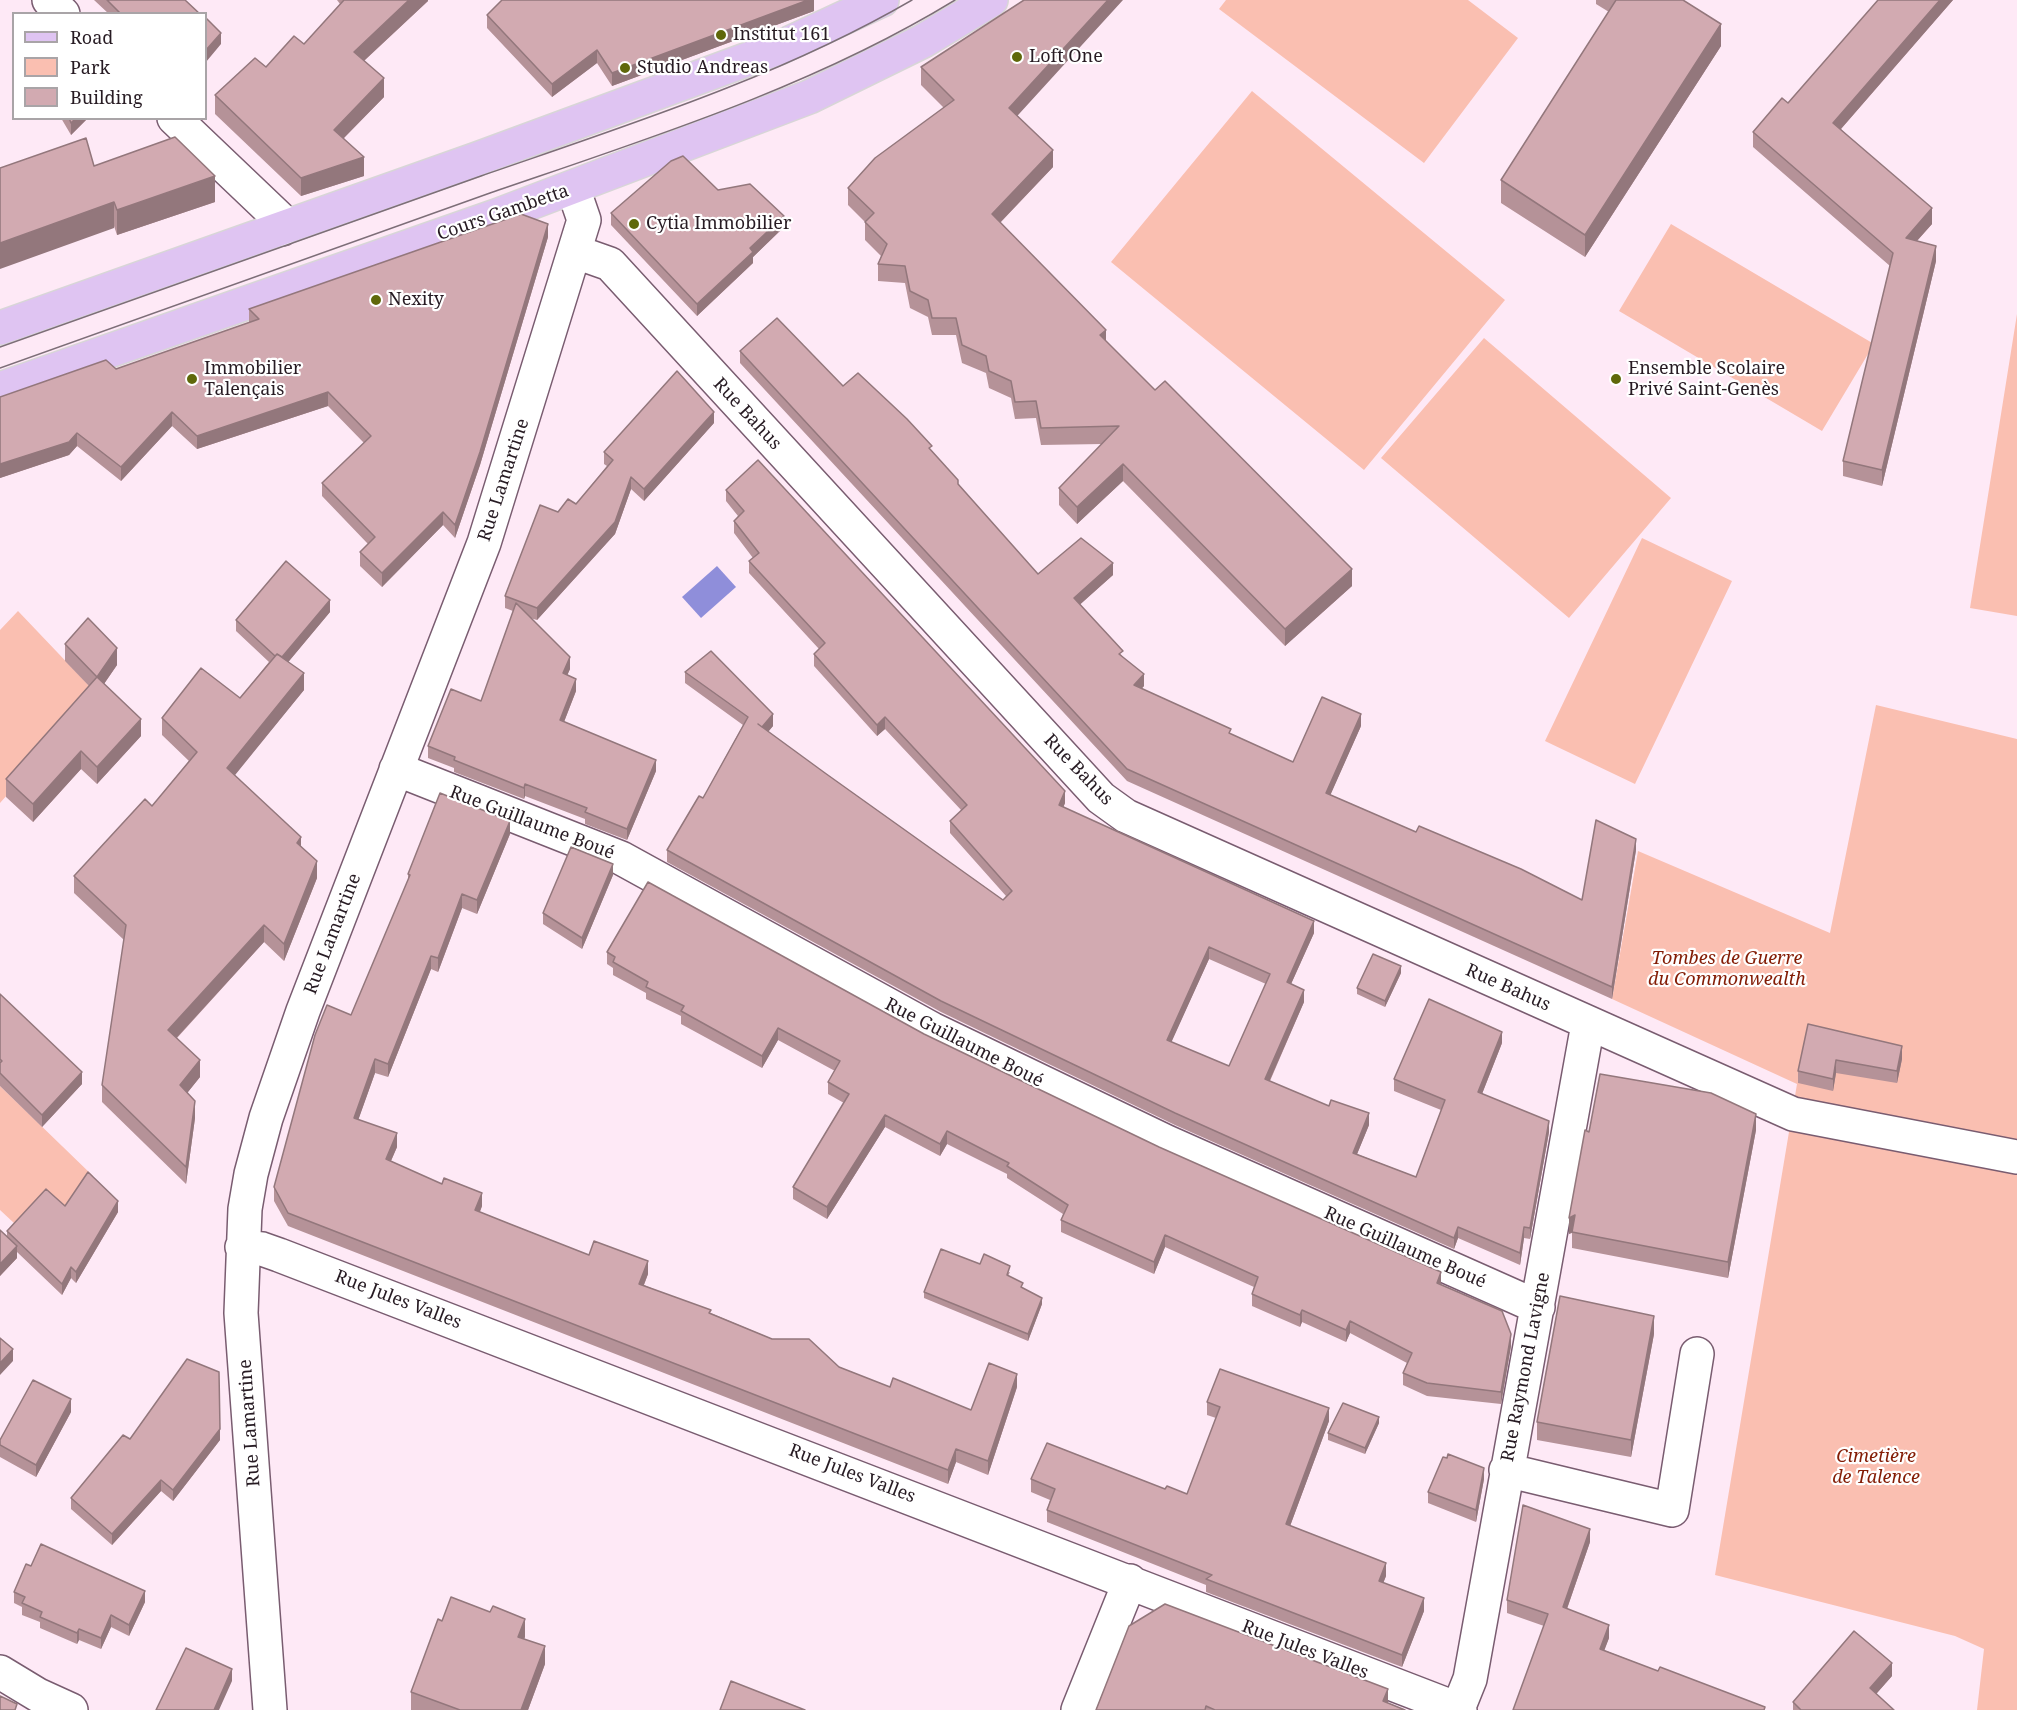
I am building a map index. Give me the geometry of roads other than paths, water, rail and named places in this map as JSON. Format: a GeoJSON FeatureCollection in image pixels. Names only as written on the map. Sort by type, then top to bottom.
{"type":"FeatureCollection","features":[{"type":"Feature","properties":{"kind":"main road","name":"Cours Gambetta"},"geometry":{"type":"LineString","coordinates":[[0,389],[573,188],[809,98],[923,41],[991,0]]}},
{"type":"Feature","properties":{"kind":"main road"},"geometry":{"type":"LineString","coordinates":[[0,328],[282,229],[781,47],[865,4]]}},
{"type":"Feature","properties":{"kind":"street"},"geometry":{"type":"LineString","coordinates":[[49,0],[61,12]]}},
{"type":"Feature","properties":{"kind":"street"},"geometry":{"type":"LineString","coordinates":[[176,120],[279,218],[282,229]]}},
{"type":"Feature","properties":{"kind":"street","name":"Rue Lamartine"},"geometry":{"type":"LineString","coordinates":[[270,1710],[241,1313],[242,1248],[250,1174],[266,1118],[303,1011],[484,543],[576,252],[584,220],[573,188]]}},
{"type":"Feature","properties":{"kind":"street","name":"Rue Bahus"},"geometry":{"type":"LineString","coordinates":[[576,252],[609,264],[1101,798],[1126,816],[1793,1114],[2017,1157]]}},
{"type":"Feature","properties":{"kind":"street","name":"Rue Guillaume Boué"},"geometry":{"type":"LineString","coordinates":[[396,769],[621,858],[747,930],[932,1029],[1167,1142],[1538,1307]]}},
{"type":"Feature","properties":{"kind":"street","name":"Rue Raymond Lavigne"},"geometry":{"type":"LineString","coordinates":[[1459,1710],[1470,1679],[1588,1024]]}},
{"type":"Feature","properties":{"kind":"street","name":"Rue Jules Valles"},"geometry":{"type":"LineString","coordinates":[[242,1248],[262,1249],[279,1254],[1459,1710]]}},
{"type":"Feature","properties":{"kind":"street"},"geometry":{"type":"LineString","coordinates":[[1506,1470],[1672,1510],[1697,1354]]}},
{"type":"Feature","properties":{"kind":"street"},"geometry":{"type":"LineString","coordinates":[[1078,1710],[1130,1581]]}},
{"type":"Feature","properties":{"kind":"street"},"geometry":{"type":"LineString","coordinates":[[0,1672],[38,1695],[71,1710]]}},
{"type":"Feature","properties":{"kind":"tram line"},"geometry":{"type":"LineString","coordinates":[[0,347],[360,218],[646,119],[809,53],[912,0]]}},
{"type":"Feature","properties":{"kind":"tram line"},"geometry":{"type":"LineString","coordinates":[[0,368],[728,109],[845,59],[955,0]]}},
{"type":"Feature","properties":{"kind":"place","name":"Institut 161"},"geometry":{"type":"Point","coordinates":[721,35]}},
{"type":"Feature","properties":{"kind":"place","name":"Loft One"},"geometry":{"type":"Point","coordinates":[1017,57]}},
{"type":"Feature","properties":{"kind":"place","name":"Studio Andreas"},"geometry":{"type":"Point","coordinates":[625,68]}},
{"type":"Feature","properties":{"kind":"place","name":"Cytia Immobilier"},"geometry":{"type":"Point","coordinates":[634,224]}},
{"type":"Feature","properties":{"kind":"place","name":"Nexity"},"geometry":{"type":"Point","coordinates":[376,300]}},
{"type":"Feature","properties":{"kind":"place","name":"Immobilier Talençais"},"geometry":{"type":"Point","coordinates":[192,379]}},
{"type":"Feature","properties":{"kind":"place","name":"Ensemble Scolaire Privé Saint-Genès"},"geometry":{"type":"Point","coordinates":[1616,379]}},
{"type":"Feature","properties":{"kind":"park label","name":"Tombes de Guerre du Commonwealth"},"geometry":{"type":"Point","coordinates":[1727,969]}},
{"type":"Feature","properties":{"kind":"park label","name":"Cimetière de Talence"},"geometry":{"type":"Point","coordinates":[1876,1467]}}]}
